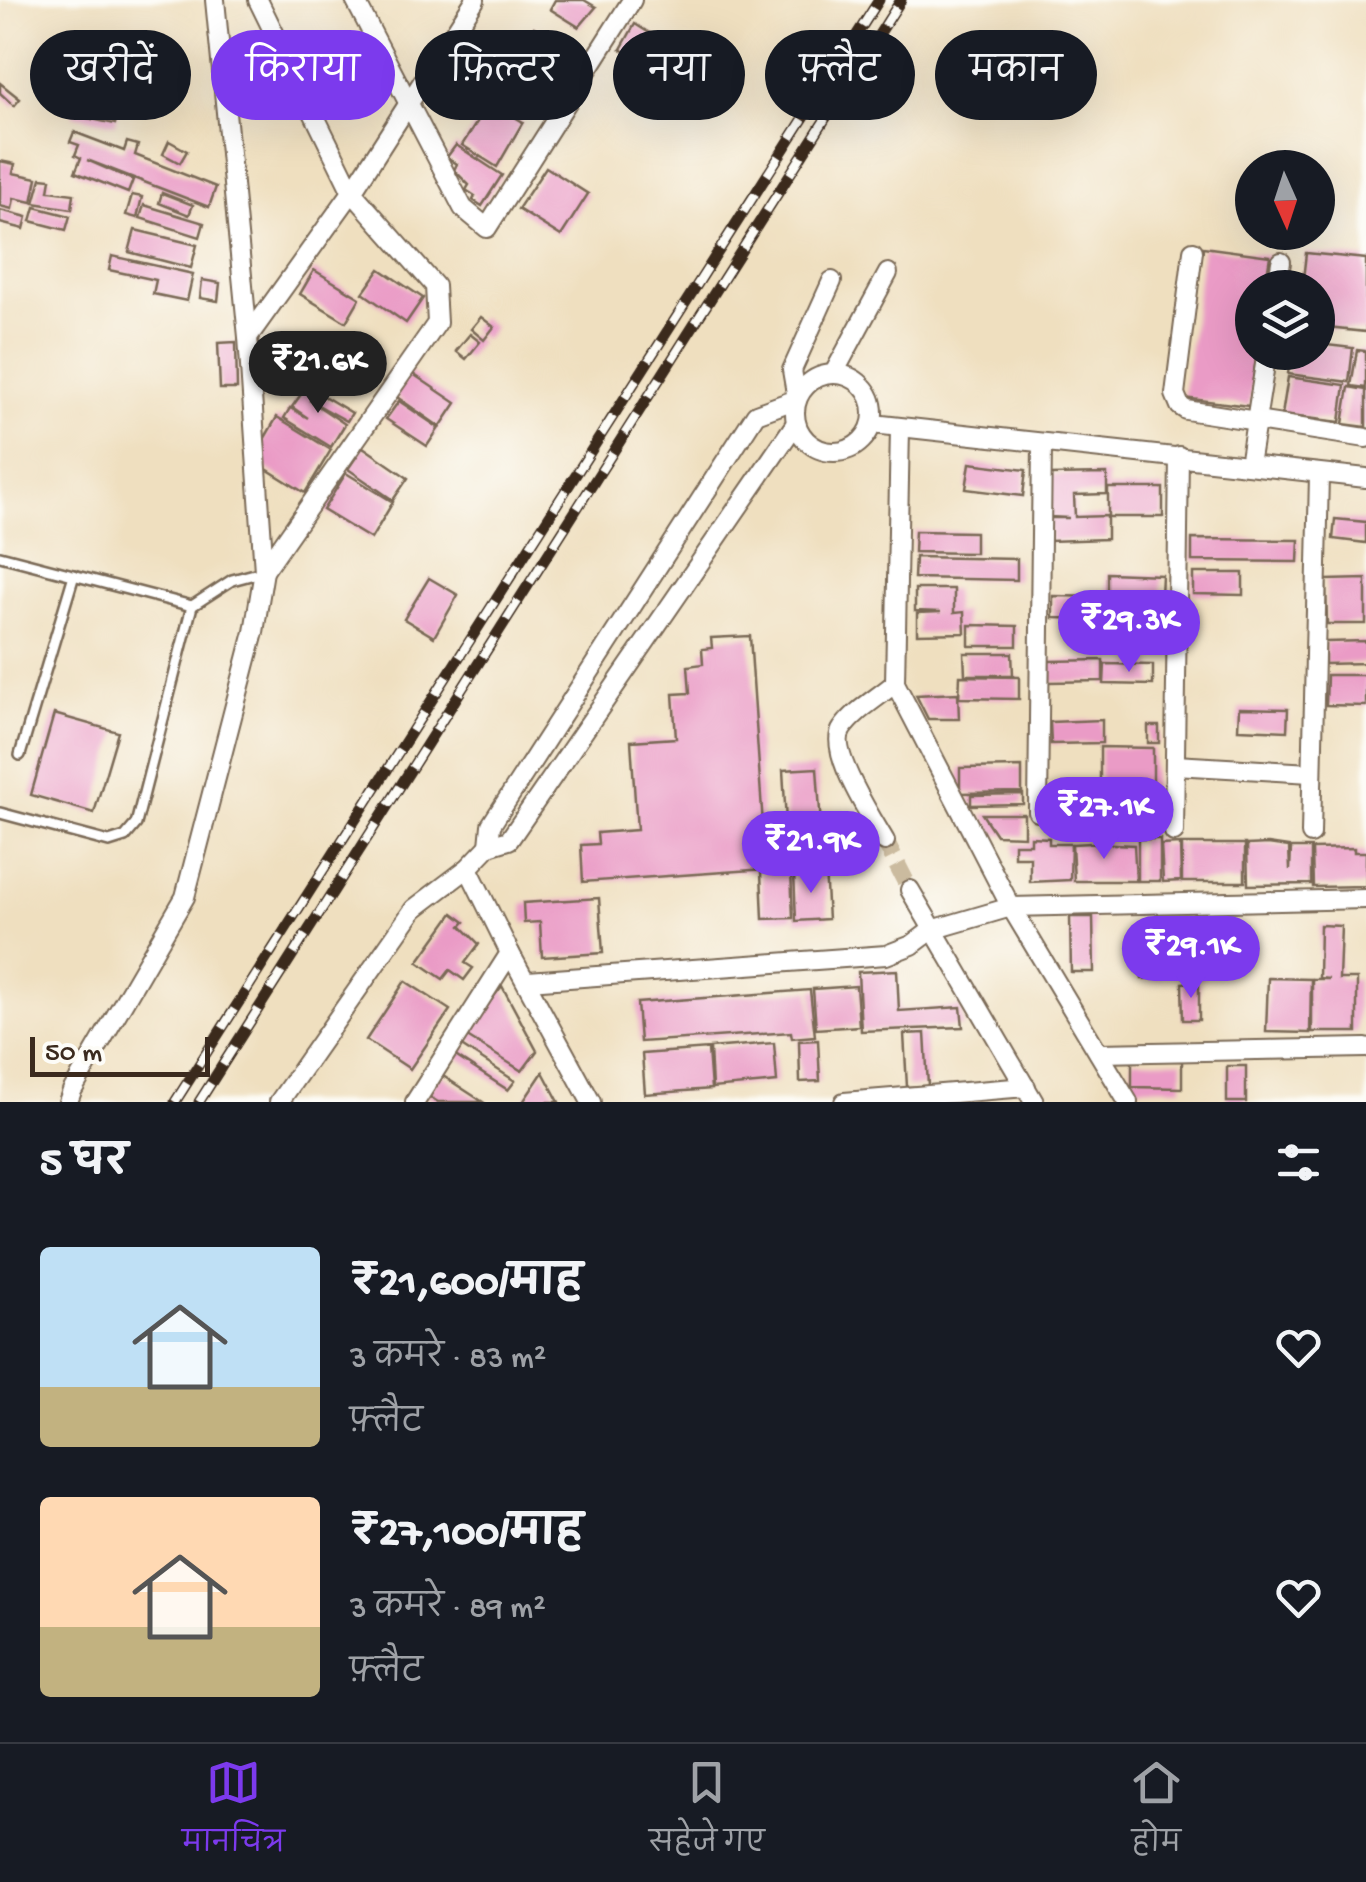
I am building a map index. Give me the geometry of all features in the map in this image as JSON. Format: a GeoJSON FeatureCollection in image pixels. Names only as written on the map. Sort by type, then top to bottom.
{"type":"FeatureCollection","features":[{"type":"Feature","properties":{"kind":"street"},"geometry":{"type":"LineString","coordinates":[[68,1102],[185,897],[254,632],[264,571],[248,337],[215,0]]}},
{"type":"Feature","properties":{"kind":"street"},"geometry":{"type":"LineString","coordinates":[[258,0],[352,192],[435,286],[437,322],[264,571]]}},
{"type":"Feature","properties":{"kind":"street"},"geometry":{"type":"LineString","coordinates":[[355,0],[464,208],[486,228],[632,0]]}},
{"type":"Feature","properties":{"kind":"street"},"geometry":{"type":"LineString","coordinates":[[248,337],[352,192],[474,0]]}},
{"type":"Feature","properties":{"kind":"street"},"geometry":{"type":"LineString","coordinates":[[1193,251],[1175,394],[1178,402],[1186,410],[1366,438]]}},
{"type":"Feature","properties":{"kind":"street"},"geometry":{"type":"LineString","coordinates":[[1280,270],[1281,262]]}},
{"type":"Feature","properties":{"kind":"street"},"geometry":{"type":"LineString","coordinates":[[834,373],[888,274]]}},
{"type":"Feature","properties":{"kind":"street"},"geometry":{"type":"LineString","coordinates":[[278,1102],[414,909],[490,846],[510,840],[796,423],[792,370],[832,281]]}},
{"type":"Feature","properties":{"kind":"street"},"geometry":{"type":"LineString","coordinates":[[1249,466],[1264,370]]}},
{"type":"Feature","properties":{"kind":"street"},"geometry":{"type":"LineString","coordinates":[[490,846],[490,825],[756,414],[797,399],[811,380],[834,373],[846,374],[866,388],[874,411],[873,424],[858,445],[832,452],[808,443],[796,423]]}},
{"type":"Feature","properties":{"kind":"street"},"geometry":{"type":"LineString","coordinates":[[873,424],[1366,478]]}},
{"type":"Feature","properties":{"kind":"street"},"geometry":{"type":"LineString","coordinates":[[900,428],[895,682],[1011,908],[1128,1102]]}},
{"type":"Feature","properties":{"kind":"street"},"geometry":{"type":"LineString","coordinates":[[1038,812],[1042,443]]}},
{"type":"Feature","properties":{"kind":"street"},"geometry":{"type":"LineString","coordinates":[[1174,832],[1179,456]]}},
{"type":"Feature","properties":{"kind":"street"},"geometry":{"type":"LineString","coordinates":[[1311,834],[1319,474]]}},
{"type":"Feature","properties":{"kind":"street"},"geometry":{"type":"LineString","coordinates":[[885,842],[842,760],[838,744],[840,730],[895,682]]}},
{"type":"Feature","properties":{"kind":"street"},"geometry":{"type":"LineString","coordinates":[[1175,765],[1311,773]]}},
{"type":"Feature","properties":{"kind":"street"},"geometry":{"type":"LineString","coordinates":[[468,868],[591,1102]]}},
{"type":"Feature","properties":{"kind":"street"},"geometry":{"type":"LineString","coordinates":[[844,1102],[1030,1094],[910,890]]}},
{"type":"Feature","properties":{"kind":"street"},"geometry":{"type":"LineString","coordinates":[[528,980],[886,955],[912,945],[932,930],[1011,908],[1366,899]]}},
{"type":"Feature","properties":{"kind":"street"},"geometry":{"type":"LineString","coordinates":[[415,1102],[510,953]]}},
{"type":"Feature","properties":{"kind":"street"},"geometry":{"type":"LineString","coordinates":[[1099,1053],[1366,1048]]}},
{"type":"Feature","properties":{"kind":"lane"},"geometry":{"type":"LineString","coordinates":[[0,556],[192,606]]}},
{"type":"Feature","properties":{"kind":"lane"},"geometry":{"type":"LineString","coordinates":[[0,813],[109,842],[125,837],[136,824],[192,606],[232,580],[264,571]]}},
{"type":"Feature","properties":{"kind":"lane"},"geometry":{"type":"LineString","coordinates":[[20,755],[74,575]]}},
{"type":"Feature","properties":{"kind":"building"},"geometry":{"type":"Polygon","coordinates":[[[555,0],[584,0],[596,7],[579,27],[550,9],[555,0]]]}},
{"type":"Feature","properties":{"kind":"building"},"geometry":{"type":"Polygon","coordinates":[[[0,83],[20,99],[14,106],[0,93],[0,83]]]}},
{"type":"Feature","properties":{"kind":"building"},"geometry":{"type":"Polygon","coordinates":[[[478,120],[523,122],[497,167],[462,145],[478,120]]]}},
{"type":"Feature","properties":{"kind":"building"},"geometry":{"type":"Polygon","coordinates":[[[74,132],[124,151],[127,142],[138,145],[135,155],[216,187],[209,207],[87,160],[133,180],[128,193],[75,172],[81,158],[75,155],[79,145],[70,142],[74,132]]]}},
{"type":"Feature","properties":{"kind":"building"},"geometry":{"type":"Polygon","coordinates":[[[169,141],[187,151],[180,163],[163,154],[169,141]]]}},
{"type":"Feature","properties":{"kind":"building"},"geometry":{"type":"Polygon","coordinates":[[[456,145],[502,175],[482,206],[473,200],[475,196],[466,190],[469,185],[454,170],[457,164],[447,157],[456,145]]]}},
{"type":"Feature","properties":{"kind":"building"},"geometry":{"type":"Polygon","coordinates":[[[0,161],[15,164],[13,173],[37,178],[32,202],[14,198],[12,209],[0,206],[0,161]]]}},
{"type":"Feature","properties":{"kind":"building"},"geometry":{"type":"Polygon","coordinates":[[[546,167],[588,194],[561,236],[518,209],[546,167]]]}},
{"type":"Feature","properties":{"kind":"building"},"geometry":{"type":"Polygon","coordinates":[[[41,178],[51,179],[49,191],[74,194],[72,209],[34,203],[41,178]]]}},
{"type":"Feature","properties":{"kind":"building"},"geometry":{"type":"Polygon","coordinates":[[[162,193],[193,205],[189,215],[159,203],[162,193]]]}},
{"type":"Feature","properties":{"kind":"building"},"geometry":{"type":"Polygon","coordinates":[[[132,195],[142,197],[137,218],[126,215],[132,195]]]}},
{"type":"Feature","properties":{"kind":"building"},"geometry":{"type":"Polygon","coordinates":[[[144,205],[204,223],[200,237],[140,218],[144,205]]]}},
{"type":"Feature","properties":{"kind":"building"},"geometry":{"type":"Polygon","coordinates":[[[35,207],[70,216],[66,230],[31,221],[35,207]]]}},
{"type":"Feature","properties":{"kind":"building"},"geometry":{"type":"Polygon","coordinates":[[[0,210],[27,217],[24,229],[0,223],[0,210]]]}},
{"type":"Feature","properties":{"kind":"building"},"geometry":{"type":"Polygon","coordinates":[[[135,230],[197,245],[191,268],[129,252],[135,230]]]}},
{"type":"Feature","properties":{"kind":"building"},"geometry":{"type":"Polygon","coordinates":[[[1203,247],[1270,256],[1268,270],[1235,270],[1235,370],[1254,370],[1249,406],[1183,398],[1203,247]]]}},
{"type":"Feature","properties":{"kind":"building"},"geometry":{"type":"Polygon","coordinates":[[[1306,253],[1366,259],[1366,332],[1335,329],[1335,270],[1304,270],[1306,253]]]}},
{"type":"Feature","properties":{"kind":"building"},"geometry":{"type":"Polygon","coordinates":[[[112,256],[193,274],[187,301],[153,294],[156,280],[109,270],[112,256]]]}},
{"type":"Feature","properties":{"kind":"building"},"geometry":{"type":"Polygon","coordinates":[[[380,269],[423,298],[406,323],[363,293],[380,269]]]}},
{"type":"Feature","properties":{"kind":"building"},"geometry":{"type":"Polygon","coordinates":[[[314,270],[360,298],[346,322],[300,294],[314,270]]]}},
{"type":"Feature","properties":{"kind":"building"},"geometry":{"type":"Polygon","coordinates":[[[202,280],[220,283],[218,301],[200,298],[202,280]]]}},
{"type":"Feature","properties":{"kind":"building"},"geometry":{"type":"Polygon","coordinates":[[[481,317],[494,327],[484,340],[471,329],[481,317]]]}},
{"type":"Feature","properties":{"kind":"building"},"geometry":{"type":"Polygon","coordinates":[[[470,334],[480,342],[466,359],[456,351],[470,334]]]}},
{"type":"Feature","properties":{"kind":"building"},"geometry":{"type":"Polygon","coordinates":[[[236,342],[237,389],[220,389],[218,343],[236,342]]]}},
{"type":"Feature","properties":{"kind":"building"},"geometry":{"type":"Polygon","coordinates":[[[1335,346],[1353,348],[1349,382],[1288,374],[1289,370],[1335,370],[1335,346]]]}},
{"type":"Feature","properties":{"kind":"building"},"geometry":{"type":"Polygon","coordinates":[[[1357,350],[1366,351],[1366,388],[1351,386],[1357,350]]]}},
{"type":"Feature","properties":{"kind":"building"},"geometry":{"type":"Polygon","coordinates":[[[410,372],[456,403],[440,427],[394,395],[410,372]]]}},
{"type":"Feature","properties":{"kind":"building"},"geometry":{"type":"Polygon","coordinates":[[[1288,377],[1345,385],[1340,422],[1282,415],[1288,377]]]}},
{"type":"Feature","properties":{"kind":"building"},"geometry":{"type":"Polygon","coordinates":[[[307,386],[352,413],[347,421],[309,400],[345,424],[331,447],[284,418],[290,408],[308,418],[292,407],[307,386]]]}},
{"type":"Feature","properties":{"kind":"building"},"geometry":{"type":"Polygon","coordinates":[[[1349,387],[1366,390],[1366,427],[1343,424],[1349,387]]]}},
{"type":"Feature","properties":{"kind":"building"},"geometry":{"type":"Polygon","coordinates":[[[399,401],[439,428],[427,446],[386,419],[399,401]]]}},
{"type":"Feature","properties":{"kind":"building"},"geometry":{"type":"Polygon","coordinates":[[[277,417],[331,450],[305,493],[257,463],[259,448],[277,417]]]}},
{"type":"Feature","properties":{"kind":"building"},"geometry":{"type":"Polygon","coordinates":[[[363,447],[408,478],[393,500],[348,469],[363,447]]]}},
{"type":"Feature","properties":{"kind":"building"},"geometry":{"type":"Polygon","coordinates":[[[970,463],[1026,470],[1023,496],[966,489],[970,463]]]}},
{"type":"Feature","properties":{"kind":"building"},"geometry":{"type":"Polygon","coordinates":[[[346,473],[393,502],[371,539],[323,510],[346,473]]]}},
{"type":"Feature","properties":{"kind":"building"},"geometry":{"type":"Polygon","coordinates":[[[1107,474],[1107,494],[1074,495],[1075,517],[1107,516],[1107,539],[1049,541],[1049,518],[1069,518],[1049,517],[1048,475],[1107,474]]]}},
{"type":"Feature","properties":{"kind":"building"},"geometry":{"type":"Polygon","coordinates":[[[1108,488],[1163,488],[1163,517],[1108,517],[1108,488]]]}},
{"type":"Feature","properties":{"kind":"building"},"geometry":{"type":"Polygon","coordinates":[[[1335,519],[1366,522],[1366,543],[1333,539],[1335,519]]]}},
{"type":"Feature","properties":{"kind":"building"},"geometry":{"type":"Polygon","coordinates":[[[915,531],[975,532],[975,553],[914,552],[915,531]]]}},
{"type":"Feature","properties":{"kind":"building"},"geometry":{"type":"Polygon","coordinates":[[[1192,539],[1299,540],[1298,562],[1192,561],[1192,539]]]}},
{"type":"Feature","properties":{"kind":"building"},"geometry":{"type":"Polygon","coordinates":[[[915,557],[1017,559],[1017,580],[914,578],[915,557]]]}},
{"type":"Feature","properties":{"kind":"building"},"geometry":{"type":"Polygon","coordinates":[[[1107,573],[1162,575],[1161,596],[1107,595],[1107,573]]]}},
{"type":"Feature","properties":{"kind":"building"},"geometry":{"type":"Polygon","coordinates":[[[1193,573],[1243,573],[1243,595],[1193,594],[1193,573]]]}},
{"type":"Feature","properties":{"kind":"building"},"geometry":{"type":"Polygon","coordinates":[[[429,578],[458,595],[434,637],[404,619],[429,578]]]}},
{"type":"Feature","properties":{"kind":"building"},"geometry":{"type":"Polygon","coordinates":[[[1366,579],[1366,624],[1327,624],[1326,580],[1366,579]]]}},
{"type":"Feature","properties":{"kind":"building"},"geometry":{"type":"Polygon","coordinates":[[[915,589],[954,589],[954,613],[964,612],[965,633],[917,634],[917,613],[941,612],[915,611],[915,589]]]}},
{"type":"Feature","properties":{"kind":"building"},"geometry":{"type":"Polygon","coordinates":[[[1053,596],[1103,597],[1103,619],[1053,618],[1053,596]]]}},
{"type":"Feature","properties":{"kind":"building"},"geometry":{"type":"Polygon","coordinates":[[[1111,598],[1139,599],[1138,620],[1159,621],[1158,644],[1103,642],[1105,619],[1126,620],[1113,618],[1111,598]]]}},
{"type":"Feature","properties":{"kind":"building"},"geometry":{"type":"Polygon","coordinates":[[[969,625],[1017,626],[1017,646],[969,646],[969,625]]]}},
{"type":"Feature","properties":{"kind":"building"},"geometry":{"type":"Polygon","coordinates":[[[750,636],[766,869],[583,882],[581,845],[598,844],[597,833],[637,830],[631,741],[676,738],[673,694],[690,693],[688,666],[703,664],[702,649],[712,648],[711,638],[750,636]]]}},
{"type":"Feature","properties":{"kind":"building"},"geometry":{"type":"Polygon","coordinates":[[[1366,641],[1366,663],[1325,664],[1325,642],[1366,641]]]}},
{"type":"Feature","properties":{"kind":"building"},"geometry":{"type":"Polygon","coordinates":[[[964,653],[1012,653],[1013,675],[965,675],[964,653]]]}},
{"type":"Feature","properties":{"kind":"building"},"geometry":{"type":"Polygon","coordinates":[[[1103,660],[1103,681],[1049,682],[1049,661],[1103,660]]]}},
{"type":"Feature","properties":{"kind":"building"},"geometry":{"type":"Polygon","coordinates":[[[1105,664],[1153,665],[1153,685],[1104,684],[1105,664]]]}},
{"type":"Feature","properties":{"kind":"building"},"geometry":{"type":"Polygon","coordinates":[[[1327,675],[1366,675],[1366,706],[1326,705],[1327,675]]]}},
{"type":"Feature","properties":{"kind":"building"},"geometry":{"type":"Polygon","coordinates":[[[960,676],[1019,677],[1019,699],[959,698],[960,676]]]}},
{"type":"Feature","properties":{"kind":"building"},"geometry":{"type":"Polygon","coordinates":[[[958,693],[959,719],[928,719],[916,695],[958,693]]]}},
{"type":"Feature","properties":{"kind":"building"},"geometry":{"type":"Polygon","coordinates":[[[1239,708],[1288,709],[1287,731],[1238,729],[1239,708]]]}},
{"type":"Feature","properties":{"kind":"building"},"geometry":{"type":"Polygon","coordinates":[[[54,714],[118,732],[94,813],[31,795],[54,714]]]}},
{"type":"Feature","properties":{"kind":"building"},"geometry":{"type":"Polygon","coordinates":[[[1102,720],[1102,743],[1051,744],[1050,722],[1102,720]]]}},
{"type":"Feature","properties":{"kind":"building"},"geometry":{"type":"Polygon","coordinates":[[[1148,726],[1159,726],[1159,743],[1148,743],[1148,726]]]}},
{"type":"Feature","properties":{"kind":"building"},"geometry":{"type":"Polygon","coordinates":[[[1100,747],[1153,748],[1153,788],[1100,787],[1100,747]]]}},
{"type":"Feature","properties":{"kind":"building"},"geometry":{"type":"Polygon","coordinates":[[[1022,767],[1022,792],[960,793],[960,768],[1022,767]]]}},
{"type":"Feature","properties":{"kind":"building"},"geometry":{"type":"Polygon","coordinates":[[[817,768],[823,855],[788,857],[783,770],[817,768]]]}},
{"type":"Feature","properties":{"kind":"building"},"geometry":{"type":"Polygon","coordinates":[[[1023,794],[1023,804],[971,805],[971,795],[1023,794]]]}},
{"type":"Feature","properties":{"kind":"building"},"geometry":{"type":"Polygon","coordinates":[[[982,814],[1024,814],[1024,836],[996,835],[982,814]]]}},
{"type":"Feature","properties":{"kind":"building"},"geometry":{"type":"Polygon","coordinates":[[[1031,837],[1049,838],[1049,844],[1071,844],[1070,880],[1030,882],[1030,857],[1014,857],[1014,844],[1031,844],[1031,837]]]}},
{"type":"Feature","properties":{"kind":"building"},"geometry":{"type":"Polygon","coordinates":[[[1138,839],[1160,839],[1160,881],[1138,881],[1138,839]]]}},
{"type":"Feature","properties":{"kind":"building"},"geometry":{"type":"Polygon","coordinates":[[[1072,844],[1134,845],[1136,881],[1074,881],[1072,844]]]}},
{"type":"Feature","properties":{"kind":"building"},"geometry":{"type":"Polygon","coordinates":[[[1180,844],[1181,881],[1163,882],[1161,845],[1180,844]]]}},
{"type":"Feature","properties":{"kind":"building"},"geometry":{"type":"Polygon","coordinates":[[[1182,844],[1245,844],[1245,882],[1182,882],[1182,844]]]}},
{"type":"Feature","properties":{"kind":"building"},"geometry":{"type":"Polygon","coordinates":[[[1247,845],[1289,847],[1290,870],[1291,848],[1311,848],[1311,884],[1248,885],[1247,845]]]}},
{"type":"Feature","properties":{"kind":"building"},"geometry":{"type":"Polygon","coordinates":[[[1354,848],[1354,852],[1366,852],[1366,886],[1313,887],[1312,849],[1354,848]]]}},
{"type":"Feature","properties":{"kind":"building"},"geometry":{"type":"Polygon","coordinates":[[[825,870],[828,919],[796,921],[794,872],[825,870]]]}},
{"type":"Feature","properties":{"kind":"building"},"geometry":{"type":"Polygon","coordinates":[[[791,871],[793,918],[763,919],[761,872],[791,871]]]}},
{"type":"Feature","properties":{"kind":"building"},"geometry":{"type":"Polygon","coordinates":[[[599,898],[603,953],[542,957],[540,922],[524,923],[523,903],[599,898]]]}},
{"type":"Feature","properties":{"kind":"building"},"geometry":{"type":"Polygon","coordinates":[[[453,913],[465,922],[461,926],[479,944],[465,963],[473,968],[464,980],[450,970],[443,979],[418,962],[453,913]]]}},
{"type":"Feature","properties":{"kind":"building"},"geometry":{"type":"Polygon","coordinates":[[[1070,917],[1093,917],[1094,972],[1071,972],[1070,917]]]}},
{"type":"Feature","properties":{"kind":"building"},"geometry":{"type":"Polygon","coordinates":[[[1186,923],[1207,924],[1205,978],[1184,977],[1186,923]]]}},
{"type":"Feature","properties":{"kind":"building"},"geometry":{"type":"Polygon","coordinates":[[[1320,925],[1341,926],[1339,979],[1357,979],[1357,1032],[1312,1032],[1312,979],[1329,979],[1319,978],[1320,925]]]}},
{"type":"Feature","properties":{"kind":"building"},"geometry":{"type":"Polygon","coordinates":[[[1160,966],[1161,978],[1142,979],[1141,967],[1160,966]]]}},
{"type":"Feature","properties":{"kind":"building"},"geometry":{"type":"Polygon","coordinates":[[[897,970],[899,1011],[961,1007],[963,1027],[861,1031],[858,972],[897,970]]]}},
{"type":"Feature","properties":{"kind":"building"},"geometry":{"type":"Polygon","coordinates":[[[1268,978],[1311,979],[1310,1033],[1266,1032],[1268,978]]]}},
{"type":"Feature","properties":{"kind":"building"},"geometry":{"type":"Polygon","coordinates":[[[405,981],[450,1010],[410,1069],[366,1040],[405,981]]]}},
{"type":"Feature","properties":{"kind":"building"},"geometry":{"type":"Polygon","coordinates":[[[1199,982],[1199,1020],[1183,1020],[1182,983],[1199,982]]]}},
{"type":"Feature","properties":{"kind":"building"},"geometry":{"type":"Polygon","coordinates":[[[502,986],[537,1051],[522,1071],[464,1035],[502,986]]]}},
{"type":"Feature","properties":{"kind":"building"},"geometry":{"type":"Polygon","coordinates":[[[856,986],[859,1026],[816,1029],[813,989],[856,986]]]}},
{"type":"Feature","properties":{"kind":"building"},"geometry":{"type":"Polygon","coordinates":[[[810,990],[815,1036],[792,1038],[791,1032],[640,1042],[637,1003],[810,990]]]}},
{"type":"Feature","properties":{"kind":"building"},"geometry":{"type":"Polygon","coordinates":[[[925,1033],[928,1086],[907,1087],[904,1034],[925,1033]]]}},
{"type":"Feature","properties":{"kind":"building"},"geometry":{"type":"Polygon","coordinates":[[[818,1040],[820,1081],[800,1082],[799,1041],[818,1040]]]}},
{"type":"Feature","properties":{"kind":"building"},"geometry":{"type":"Polygon","coordinates":[[[774,1043],[777,1082],[712,1088],[710,1048],[774,1043]]]}},
{"type":"Feature","properties":{"kind":"building"},"geometry":{"type":"Polygon","coordinates":[[[460,1045],[515,1081],[508,1090],[454,1055],[460,1045]]]}},
{"type":"Feature","properties":{"kind":"building"},"geometry":{"type":"Polygon","coordinates":[[[708,1049],[711,1089],[645,1094],[642,1054],[708,1049]]]}},
{"type":"Feature","properties":{"kind":"building"},"geometry":{"type":"Polygon","coordinates":[[[1132,1060],[1182,1061],[1182,1088],[1132,1087],[1132,1060]]]}},
{"type":"Feature","properties":{"kind":"building"},"geometry":{"type":"Polygon","coordinates":[[[1227,1066],[1246,1066],[1246,1102],[1227,1102],[1227,1066]]]}},
{"type":"Feature","properties":{"kind":"building"},"geometry":{"type":"Polygon","coordinates":[[[543,1072],[559,1102],[523,1102],[543,1072]]]}},
{"type":"Feature","properties":{"kind":"building"},"geometry":{"type":"Polygon","coordinates":[[[440,1074],[483,1102],[438,1102],[427,1095],[440,1074]]]}},
{"type":"Feature","properties":{"kind":"tunnel"},"geometry":{"type":"LineString","coordinates":[[885,841],[910,890]]}},
{"type":"Feature","properties":{"kind":"railway"},"geometry":{"type":"LineString","coordinates":[[175,1102],[879,0]]}},
{"type":"Feature","properties":{"kind":"railway"},"geometry":{"type":"LineString","coordinates":[[199,1102],[901,0]]}}]}
